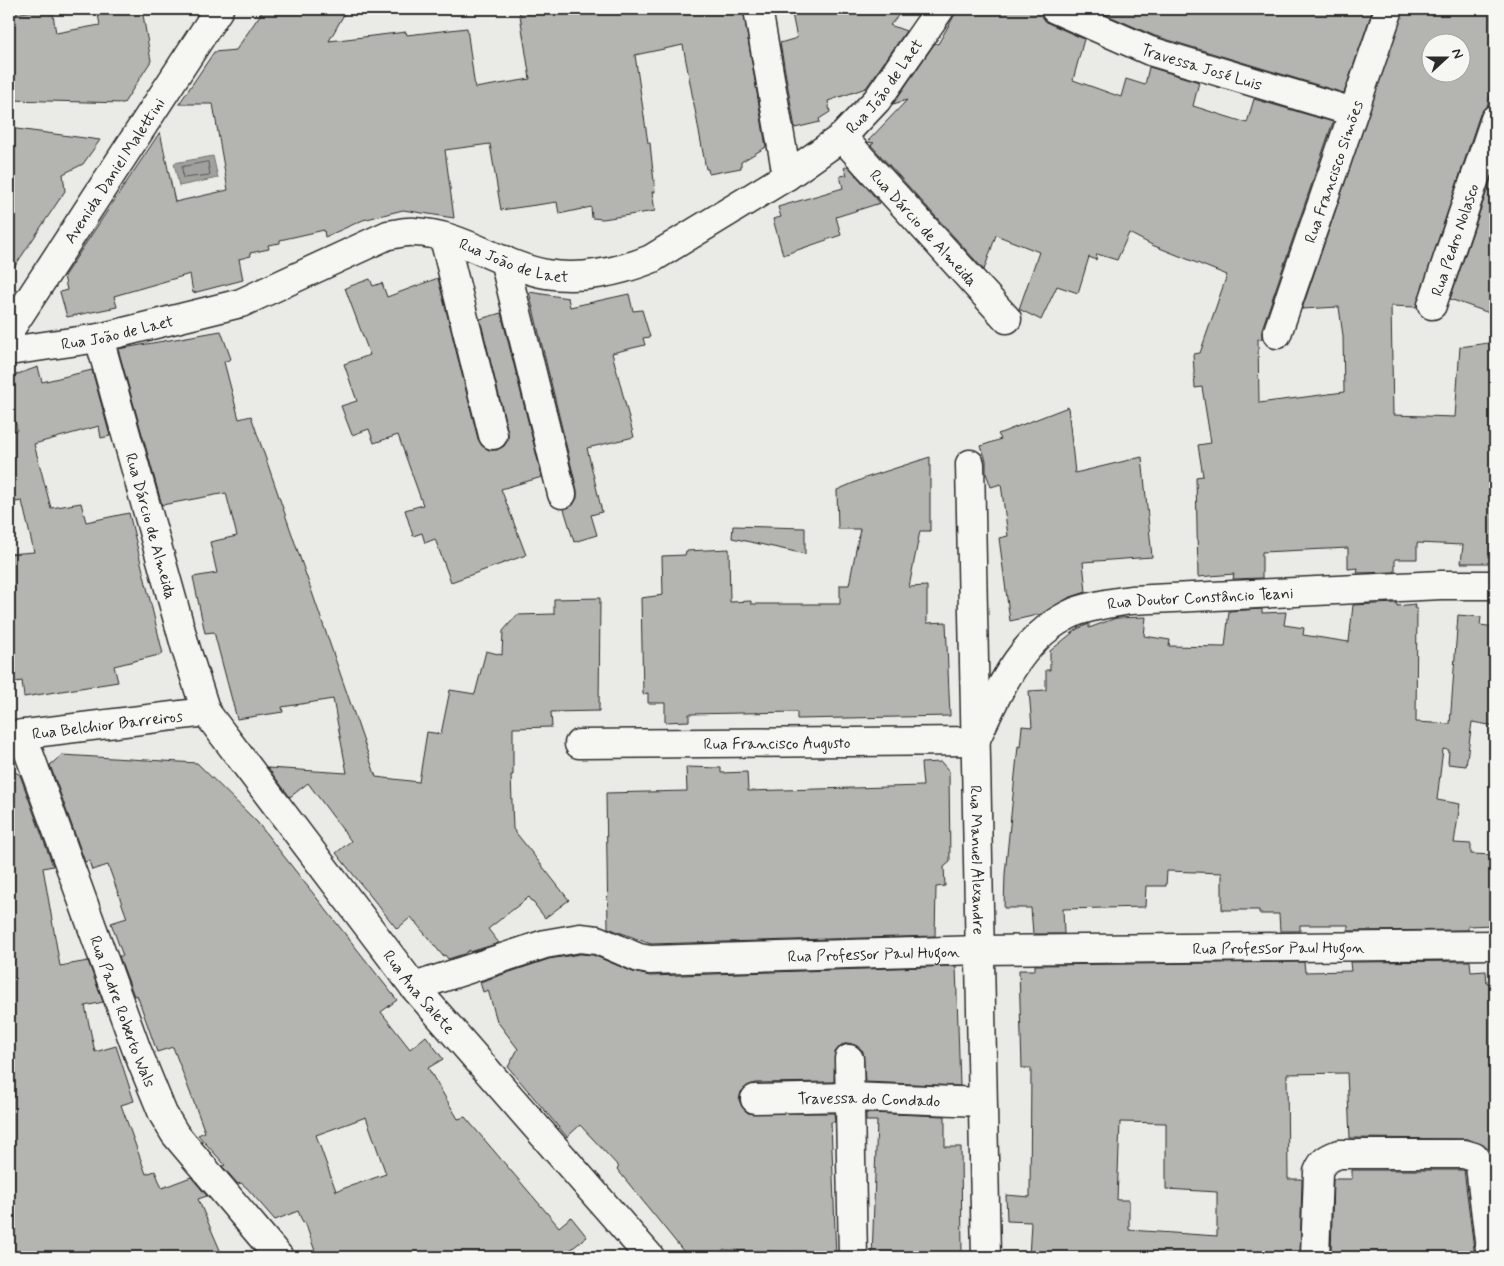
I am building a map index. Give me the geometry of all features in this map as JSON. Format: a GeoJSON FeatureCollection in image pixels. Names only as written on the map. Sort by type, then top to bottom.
{"type":"FeatureCollection","features":[{"type":"Feature","properties":{"kind":"street","name":"Avenida Daniel Malettini"},"geometry":{"type":"LineString","coordinates":[[9,331],[219,9]]}},
{"type":"Feature","properties":{"kind":"street"},"geometry":{"type":"LineString","coordinates":[[758,9],[787,176]]}},
{"type":"Feature","properties":{"kind":"street","name":"Rua João de Laet"},"geometry":{"type":"LineString","coordinates":[[9,351],[99,338],[241,303],[388,235],[413,231],[444,238],[546,274],[595,274],[637,265],[651,259],[787,176],[842,137],[876,100],[940,9]]}},
{"type":"Feature","properties":{"kind":"street","name":"Travessa José Luis"},"geometry":{"type":"LineString","coordinates":[[1055,9],[1150,51],[1353,112]]}},
{"type":"Feature","properties":{"kind":"street","name":"Rua Francisco Simões"},"geometry":{"type":"LineString","coordinates":[[1278,334],[1389,9]]}},
{"type":"Feature","properties":{"kind":"street","name":"Rua Pedro Nolasco"},"geometry":{"type":"LineString","coordinates":[[1432,305],[1491,147],[1495,119]]}},
{"type":"Feature","properties":{"kind":"street","name":"Rua Dárcio de Almeida"},"geometry":{"type":"LineString","coordinates":[[842,137],[1007,319]]}},
{"type":"Feature","properties":{"kind":"street"},"geometry":{"type":"LineString","coordinates":[[444,238],[493,435]]}},
{"type":"Feature","properties":{"kind":"street"},"geometry":{"type":"LineString","coordinates":[[504,260],[562,494]]}},
{"type":"Feature","properties":{"kind":"street","name":"Rua Dárcio de Almeida"},"geometry":{"type":"LineString","coordinates":[[99,338],[186,649],[206,712]]}},
{"type":"Feature","properties":{"kind":"street","name":"Rua Manuel Alexandre"},"geometry":{"type":"LineString","coordinates":[[970,464],[986,1257]]}},
{"type":"Feature","properties":{"kind":"street","name":"Rua Doutor Constâncio Teani"},"geometry":{"type":"LineString","coordinates":[[975,742],[997,693],[1024,651],[1049,627],[1075,612],[1101,605],[1180,598],[1431,585],[1495,585]]}},
{"type":"Feature","properties":{"kind":"street","name":"Rua Belchior Barreiros"},"geometry":{"type":"LineString","coordinates":[[15,735],[206,712]]}},
{"type":"Feature","properties":{"kind":"street","name":"Rua Ana Salete"},"geometry":{"type":"LineString","coordinates":[[206,712],[414,987],[650,1257]]}},
{"type":"Feature","properties":{"kind":"street","name":"Rua Padre Roberto Wals"},"geometry":{"type":"LineString","coordinates":[[15,735],[163,1114],[174,1134],[279,1257]]}},
{"type":"Feature","properties":{"kind":"street","name":"Rua Francisco Augusto"},"geometry":{"type":"LineString","coordinates":[[579,744],[975,742]]}},
{"type":"Feature","properties":{"kind":"street","name":"Rua Professor Paul Hugon"},"geometry":{"type":"LineString","coordinates":[[414,987],[545,944],[580,938],[597,940],[639,958],[650,960],[981,950],[1495,946]]}},
{"type":"Feature","properties":{"kind":"street"},"geometry":{"type":"LineString","coordinates":[[849,1059],[853,1257]]}},
{"type":"Feature","properties":{"kind":"street","name":"Travessa do Condado"},"geometry":{"type":"LineString","coordinates":[[755,1099],[850,1097],[982,1102]]}},
{"type":"Feature","properties":{"kind":"street"},"geometry":{"type":"LineString","coordinates":[[1315,1257],[1318,1172],[1321,1164],[1327,1158],[1338,1154],[1464,1154],[1474,1157],[1480,1166],[1491,1257]]}},
{"type":"Feature","properties":{"kind":"water"},"geometry":{"type":"Polygon","coordinates":[[[213,156],[218,178],[179,186],[174,163],[213,156]]]}},
{"type":"Feature","properties":{"kind":"building"},"geometry":{"type":"Polygon","coordinates":[[[52,9],[56,33],[100,25],[97,9],[142,9],[151,61],[124,103],[9,100],[9,15],[52,9]]]}},
{"type":"Feature","properties":{"kind":"building"},"geometry":{"type":"Polygon","coordinates":[[[264,9],[347,9],[329,41],[406,32],[407,35],[467,28],[475,88],[530,79],[519,9],[743,9],[766,147],[741,162],[741,168],[709,174],[708,169],[706,169],[683,45],[635,55],[648,143],[650,143],[655,192],[652,192],[655,211],[603,219],[592,218],[591,207],[559,214],[557,202],[501,210],[490,144],[445,150],[454,218],[403,210],[363,220],[325,237],[324,230],[280,240],[280,243],[268,245],[269,249],[250,253],[251,256],[239,259],[243,280],[193,293],[190,274],[114,296],[117,307],[67,317],[60,292],[67,290],[64,276],[160,132],[175,202],[228,190],[213,104],[179,104],[214,52],[236,50],[264,9]]]}},
{"type":"Feature","properties":{"kind":"building"},"geometry":{"type":"Polygon","coordinates":[[[791,9],[904,9],[890,25],[906,31],[866,88],[828,101],[830,112],[819,119],[820,122],[795,128],[780,43],[797,38],[791,9]]]}},
{"type":"Feature","properties":{"kind":"building"},"geometry":{"type":"Polygon","coordinates":[[[958,9],[1040,9],[1042,18],[1048,23],[1084,39],[1073,80],[1121,97],[1126,79],[1145,85],[1149,67],[1199,82],[1193,106],[1247,123],[1254,99],[1333,122],[1262,329],[1262,339],[1258,339],[1259,403],[1344,392],[1343,336],[1339,307],[1302,309],[1404,9],[1495,9],[1495,82],[1487,106],[1480,114],[1416,307],[1391,306],[1393,415],[1455,417],[1460,347],[1495,342],[1495,563],[1461,563],[1463,545],[1417,543],[1417,559],[1395,559],[1395,572],[1357,573],[1358,568],[1348,569],[1348,548],[1262,552],[1262,578],[1233,579],[1234,574],[1198,577],[1196,477],[1203,476],[1198,445],[1211,443],[1202,387],[1195,388],[1193,354],[1200,353],[1227,275],[1152,245],[1129,233],[1117,260],[1097,254],[1096,260],[1089,257],[1078,293],[1057,286],[1041,320],[1019,309],[1039,252],[996,235],[984,270],[871,145],[874,143],[867,142],[907,100],[893,104],[935,43],[938,44],[958,9]]]}},
{"type":"Feature","properties":{"kind":"building"},"geometry":{"type":"Polygon","coordinates":[[[1093,9],[1373,9],[1344,93],[1155,36],[1093,9]]]}},
{"type":"Feature","properties":{"kind":"building"},"geometry":{"type":"Polygon","coordinates":[[[9,128],[100,140],[83,164],[63,174],[65,191],[9,275],[9,128]]]}},
{"type":"Feature","properties":{"kind":"building"},"geometry":{"type":"Polygon","coordinates":[[[848,166],[880,203],[836,217],[841,235],[783,255],[773,219],[781,217],[778,207],[843,188],[840,176],[847,175],[844,168],[848,166]]]}},
{"type":"Feature","properties":{"kind":"building"},"geometry":{"type":"Polygon","coordinates":[[[1495,167],[1495,315],[1450,299],[1495,167]]]}},
{"type":"Feature","properties":{"kind":"building"},"geometry":{"type":"Polygon","coordinates":[[[438,278],[478,439],[482,446],[489,450],[497,450],[504,446],[508,440],[508,432],[480,319],[501,313],[542,477],[501,489],[526,555],[451,582],[435,539],[425,543],[422,533],[413,536],[405,510],[423,505],[398,435],[374,443],[369,429],[352,435],[341,406],[357,401],[344,364],[370,355],[345,288],[370,279],[373,286],[382,283],[387,297],[438,278]]]}},
{"type":"Feature","properties":{"kind":"building"},"geometry":{"type":"Polygon","coordinates":[[[529,292],[568,298],[570,307],[629,294],[633,311],[642,310],[650,337],[643,338],[645,345],[612,353],[634,437],[587,448],[602,512],[591,515],[597,535],[574,542],[564,509],[573,505],[577,498],[577,490],[529,292]]]}},
{"type":"Feature","properties":{"kind":"building"},"geometry":{"type":"Polygon","coordinates":[[[221,331],[231,359],[224,362],[239,419],[251,416],[376,777],[419,782],[427,732],[441,734],[450,690],[475,694],[486,651],[502,655],[503,631],[517,615],[554,614],[554,599],[600,598],[599,711],[551,712],[552,727],[513,728],[513,775],[511,775],[513,829],[569,900],[545,918],[529,897],[488,929],[499,943],[470,952],[470,950],[448,959],[445,955],[443,956],[411,917],[397,929],[336,853],[351,841],[308,783],[290,797],[268,768],[347,773],[333,699],[282,707],[283,712],[237,719],[214,632],[205,633],[193,577],[217,573],[210,542],[237,536],[226,493],[162,505],[118,349],[221,331]]]}},
{"type":"Feature","properties":{"kind":"building"},"geometry":{"type":"Polygon","coordinates":[[[38,367],[42,382],[92,370],[110,436],[101,438],[99,426],[34,444],[51,508],[81,503],[86,522],[129,513],[163,654],[114,666],[118,682],[24,697],[22,681],[9,683],[9,554],[34,552],[22,501],[9,503],[9,432],[17,430],[9,394],[9,377],[38,367]]]}},
{"type":"Feature","properties":{"kind":"building"},"geometry":{"type":"Polygon","coordinates":[[[1068,407],[1075,473],[1142,457],[1152,557],[1083,562],[1086,592],[1068,598],[1042,614],[1010,621],[999,538],[1008,536],[1001,484],[991,487],[986,473],[986,460],[981,446],[1001,439],[998,434],[1068,407]]]}},
{"type":"Feature","properties":{"kind":"building"},"geometry":{"type":"Polygon","coordinates":[[[930,457],[930,531],[920,531],[909,587],[927,586],[927,623],[946,622],[950,716],[797,719],[797,712],[689,714],[689,721],[665,722],[665,703],[648,703],[648,693],[643,694],[641,598],[663,595],[662,556],[685,555],[686,551],[729,549],[730,602],[751,601],[751,604],[840,604],[840,585],[849,585],[860,529],[838,529],[837,490],[865,478],[930,457]]]}},
{"type":"Feature","properties":{"kind":"building"},"geometry":{"type":"Polygon","coordinates":[[[733,526],[805,528],[805,554],[732,538],[733,526]]]}},
{"type":"Feature","properties":{"kind":"building"},"geometry":{"type":"Polygon","coordinates":[[[1397,603],[1397,606],[1415,604],[1414,608],[1417,608],[1416,722],[1450,724],[1458,615],[1481,617],[1480,625],[1495,627],[1495,726],[1472,722],[1466,766],[1448,764],[1449,750],[1443,749],[1437,800],[1460,804],[1454,843],[1471,844],[1471,854],[1495,855],[1494,925],[1468,926],[1468,930],[1348,931],[1348,925],[1300,925],[1300,931],[1280,931],[1279,914],[1259,914],[1259,910],[1222,910],[1222,873],[1167,871],[1166,886],[1146,886],[1145,907],[1063,909],[1064,934],[1033,934],[1031,908],[1004,908],[1005,874],[1018,746],[1020,747],[1022,726],[1032,727],[1029,691],[1046,690],[1046,670],[1050,670],[1050,651],[1077,629],[1089,624],[1089,628],[1116,618],[1146,617],[1144,636],[1170,640],[1169,646],[1225,647],[1229,611],[1262,609],[1262,613],[1286,612],[1284,625],[1304,628],[1303,635],[1349,642],[1353,605],[1397,603]]]}},
{"type":"Feature","properties":{"kind":"building"},"geometry":{"type":"Polygon","coordinates":[[[62,755],[197,763],[257,822],[397,1000],[381,1012],[410,1049],[426,1036],[443,1059],[428,1068],[458,1119],[465,1117],[559,1227],[571,1217],[587,1237],[561,1257],[317,1257],[305,1222],[303,1223],[298,1211],[275,1220],[247,1188],[241,1183],[238,1184],[222,1166],[225,1165],[198,1135],[205,1132],[173,1047],[157,1052],[137,995],[134,996],[119,956],[123,956],[111,923],[127,918],[108,865],[92,870],[89,861],[85,862],[50,765],[62,755]],[[366,1117],[316,1135],[336,1191],[386,1174],[366,1117]]]}},
{"type":"Feature","properties":{"kind":"building"},"geometry":{"type":"Polygon","coordinates":[[[941,762],[949,771],[950,862],[944,867],[945,886],[936,887],[935,936],[651,944],[608,928],[606,793],[687,791],[686,767],[721,768],[721,773],[747,772],[748,791],[923,786],[921,763],[941,762]]]}},
{"type":"Feature","properties":{"kind":"building"},"geometry":{"type":"Polygon","coordinates":[[[9,768],[20,775],[53,866],[43,868],[60,966],[88,961],[103,1002],[85,1006],[95,1052],[116,1046],[134,1101],[121,1105],[146,1174],[155,1171],[162,1188],[191,1177],[207,1196],[198,1199],[223,1257],[66,1257],[9,1250],[9,768]]]}},
{"type":"Feature","properties":{"kind":"building"},"geometry":{"type":"Polygon","coordinates":[[[580,954],[593,955],[633,972],[650,976],[956,966],[960,1086],[865,1082],[863,1051],[849,1043],[841,1045],[835,1052],[834,1082],[755,1083],[747,1086],[741,1092],[739,1100],[742,1107],[748,1113],[834,1113],[835,1122],[831,1122],[836,1257],[795,1257],[795,1252],[723,1250],[714,1257],[688,1257],[617,1169],[619,1167],[580,1125],[567,1137],[508,1067],[518,1049],[497,1021],[488,990],[483,992],[480,982],[549,959],[580,954]]]}},
{"type":"Feature","properties":{"kind":"building"},"geometry":{"type":"Polygon","coordinates":[[[1470,961],[1471,972],[1486,971],[1487,983],[1495,983],[1495,1163],[1487,1148],[1468,1139],[1350,1138],[1347,1073],[1287,1074],[1288,1179],[1302,1179],[1300,1257],[1029,1257],[1031,1222],[1007,1221],[1006,1195],[1030,1197],[1031,1068],[1022,1068],[1019,970],[1035,970],[1035,965],[1304,962],[1305,972],[1351,971],[1350,962],[1470,961]],[[1120,1122],[1117,1200],[1129,1200],[1129,1230],[1217,1236],[1217,1192],[1166,1189],[1166,1123],[1120,1122]]]}},
{"type":"Feature","properties":{"kind":"building"},"geometry":{"type":"Polygon","coordinates":[[[866,1113],[945,1116],[945,1147],[961,1147],[962,1257],[872,1257],[877,1121],[866,1121],[866,1113]]]}},
{"type":"Feature","properties":{"kind":"building"},"geometry":{"type":"Polygon","coordinates":[[[1352,1170],[1464,1170],[1475,1257],[1331,1257],[1333,1179],[1352,1179],[1352,1170]]]}}]}
